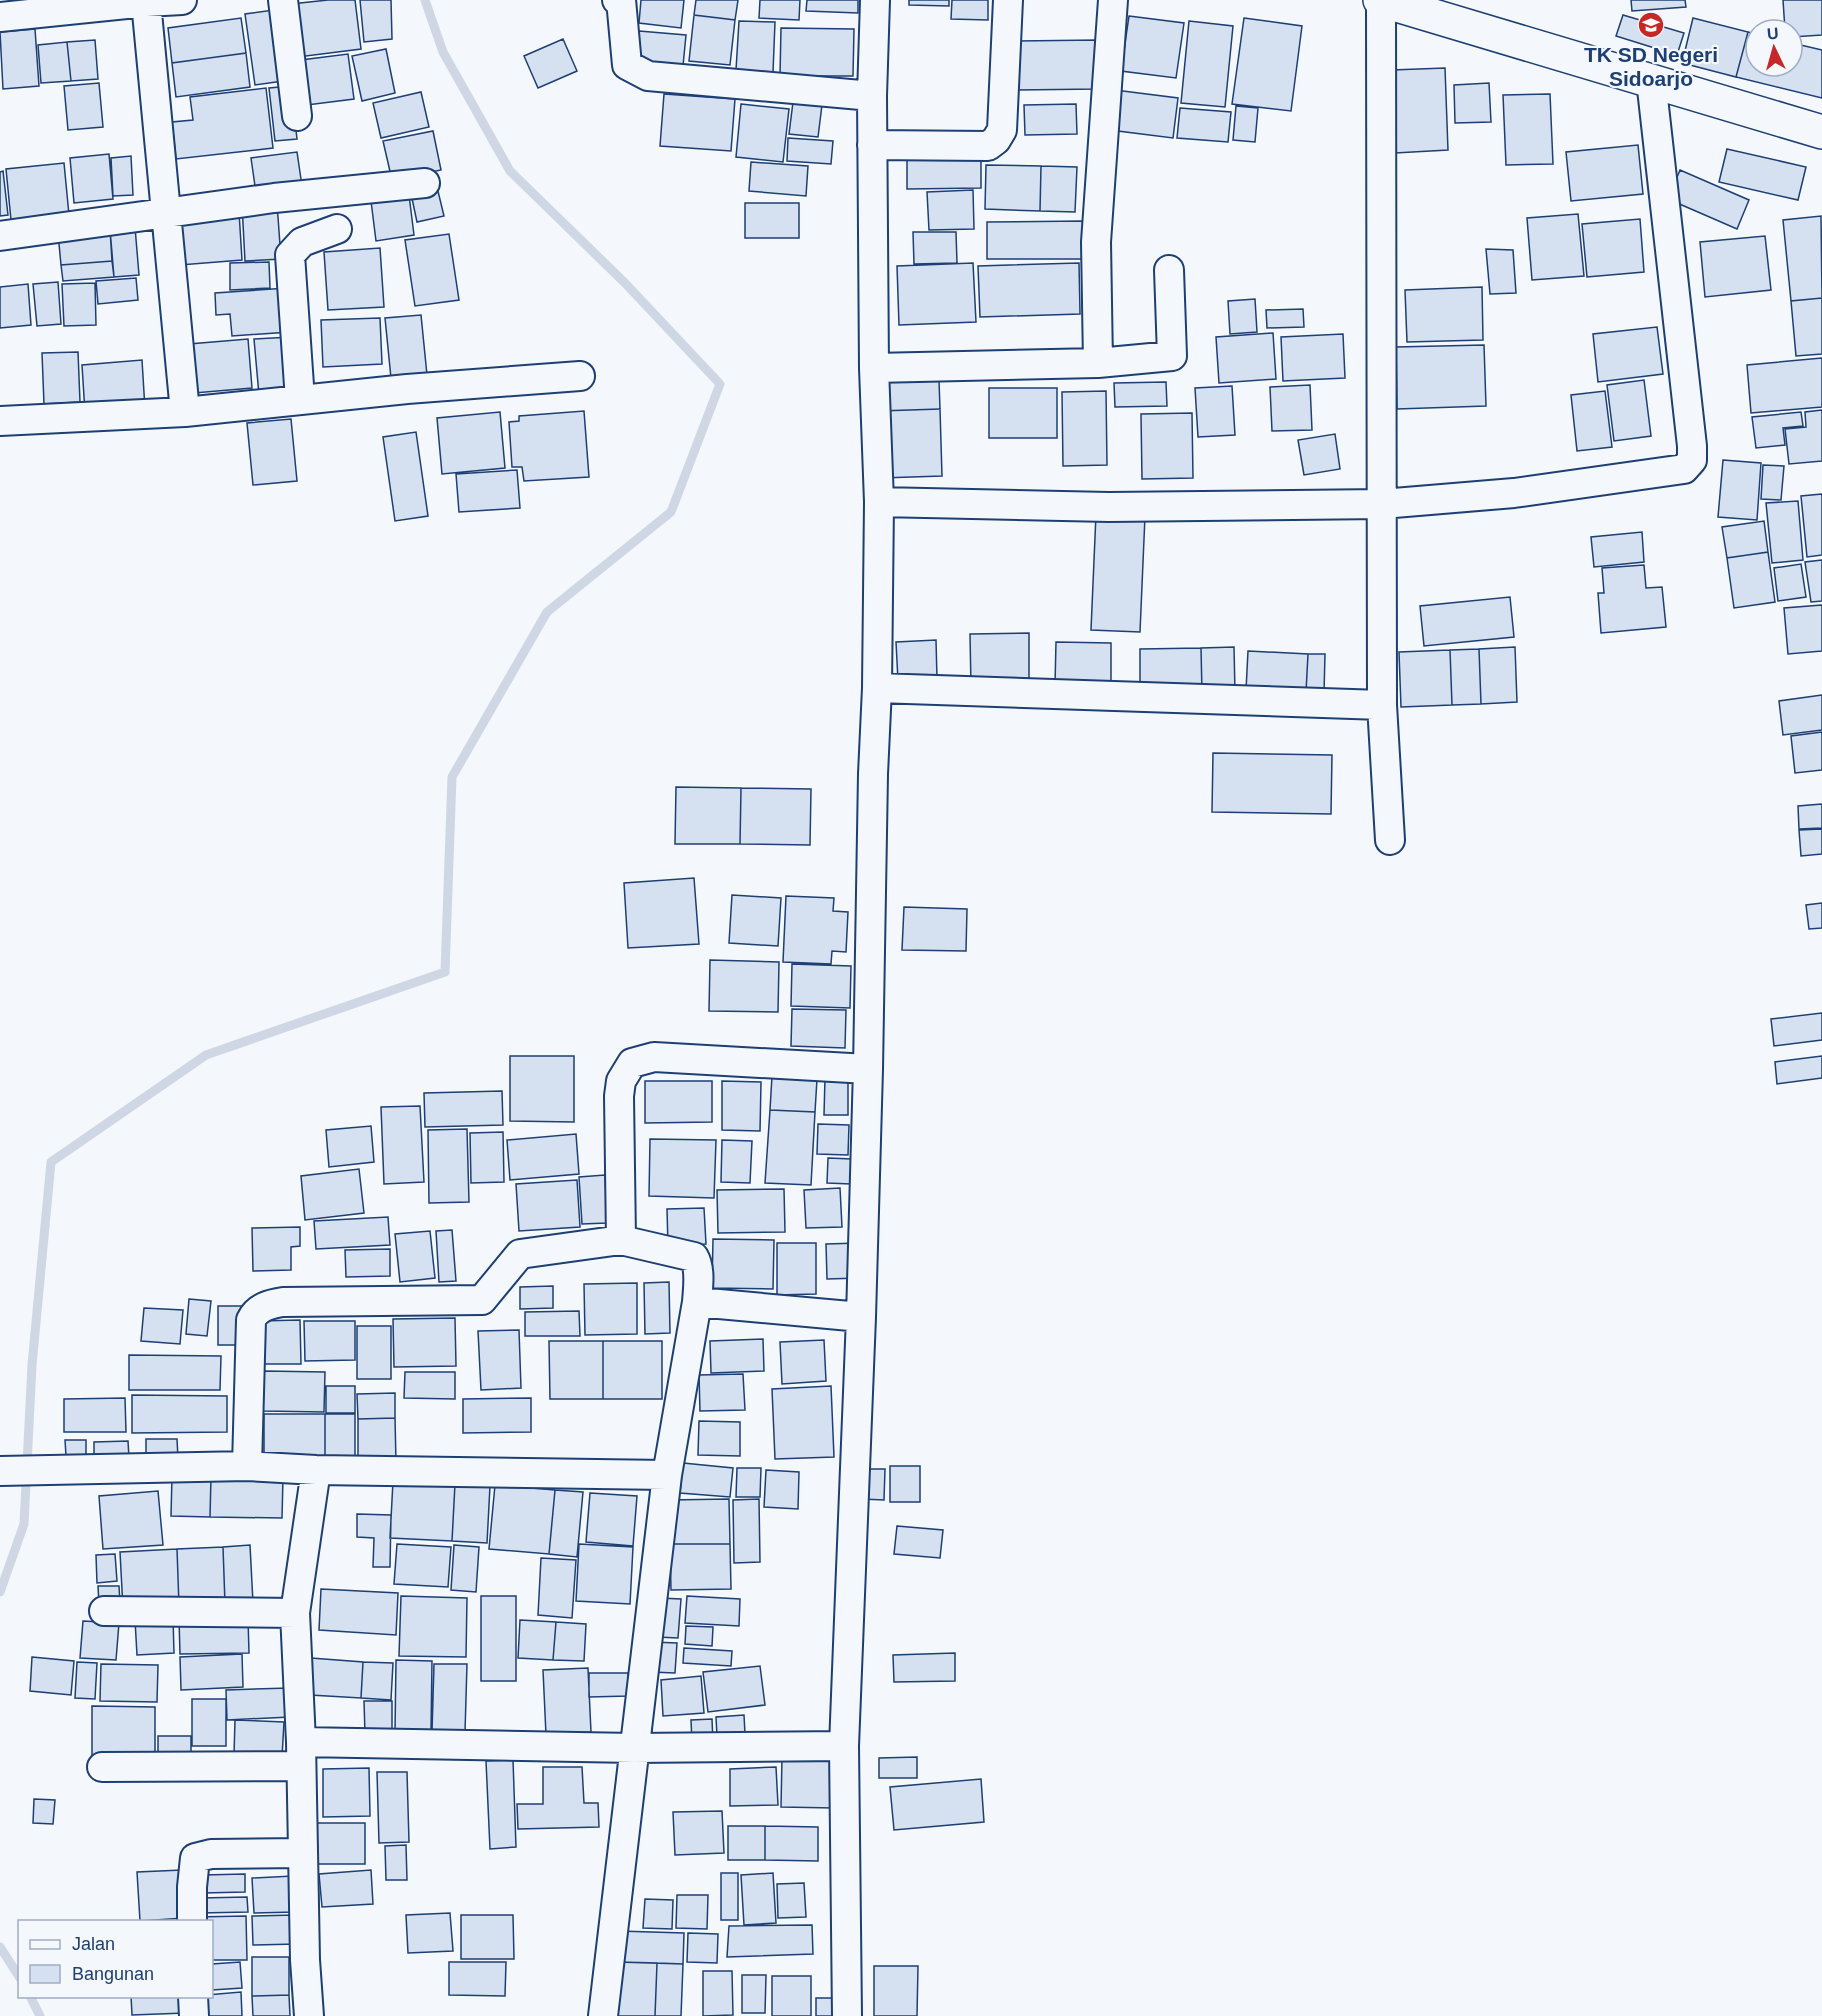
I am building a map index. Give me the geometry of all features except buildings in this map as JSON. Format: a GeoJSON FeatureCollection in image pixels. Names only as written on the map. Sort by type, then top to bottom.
{"type":"FeatureCollection","features":[{"type":"Feature","properties":{"kind":"main road"},"geometry":{"type":"LineString","coordinates":[[1381,0],[1822,132]]}},
{"type":"Feature","properties":{"kind":"street"},"geometry":{"type":"LineString","coordinates":[[0,17],[182,0]]}},
{"type":"Feature","properties":{"kind":"street"},"geometry":{"type":"LineString","coordinates":[[283,0],[297,116]]}},
{"type":"Feature","properties":{"kind":"street"},"geometry":{"type":"LineString","coordinates":[[620,0],[627,65],[648,76],[872,96]]}},
{"type":"Feature","properties":{"kind":"street"},"geometry":{"type":"LineString","coordinates":[[847,2016],[844,1746],[861,1317],[877,688],[879,502],[874,368],[872,145],[875,0]]}},
{"type":"Feature","properties":{"kind":"street"},"geometry":{"type":"LineString","coordinates":[[872,145],[988,146],[996,140],[1002,130],[1008,0]]}},
{"type":"Feature","properties":{"kind":"street"},"geometry":{"type":"LineString","coordinates":[[1098,363],[1096,242],[1113,0]]}},
{"type":"Feature","properties":{"kind":"street"},"geometry":{"type":"LineString","coordinates":[[1381,0],[1382,705],[1390,840]]}},
{"type":"Feature","properties":{"kind":"street"},"geometry":{"type":"LineString","coordinates":[[146,2],[168,213],[185,412]]}},
{"type":"Feature","properties":{"kind":"street"},"geometry":{"type":"LineString","coordinates":[[879,502],[1109,507],[1382,504],[1514,494],[1684,469],[1692,460],[1692,446],[1651,80]]}},
{"type":"Feature","properties":{"kind":"street"},"geometry":{"type":"LineString","coordinates":[[0,236],[274,198],[425,183]]}},
{"type":"Feature","properties":{"kind":"street"},"geometry":{"type":"LineString","coordinates":[[300,400],[290,255],[302,242],[338,229]]}},
{"type":"Feature","properties":{"kind":"street"},"geometry":{"type":"LineString","coordinates":[[874,368],[1098,363],[1172,356],[1169,270]]}},
{"type":"Feature","properties":{"kind":"street"},"geometry":{"type":"LineString","coordinates":[[0,421],[185,412],[580,376]]}},
{"type":"Feature","properties":{"kind":"street"},"geometry":{"type":"LineString","coordinates":[[877,688],[1382,705]]}},
{"type":"Feature","properties":{"kind":"street"},"geometry":{"type":"LineString","coordinates":[[621,1240],[619,1096],[621,1081],[632,1063],[654,1057],[868,1070]]}},
{"type":"Feature","properties":{"kind":"street"},"geometry":{"type":"LineString","coordinates":[[247,1466],[251,1320],[255,1312],[271,1304],[482,1300],[520,1254],[621,1240],[694,1257],[697,1263],[697,1302],[667,1475],[603,2016]]}},
{"type":"Feature","properties":{"kind":"street"},"geometry":{"type":"LineString","coordinates":[[697,1302],[861,1317]]}},
{"type":"Feature","properties":{"kind":"street"},"geometry":{"type":"LineString","coordinates":[[0,1471],[247,1466],[316,1470],[667,1475]]}},
{"type":"Feature","properties":{"kind":"street"},"geometry":{"type":"LineString","coordinates":[[309,2016],[295,1613],[316,1470]]}},
{"type":"Feature","properties":{"kind":"street"},"geometry":{"type":"LineString","coordinates":[[104,1611],[295,1613]]}},
{"type":"Feature","properties":{"kind":"street"},"geometry":{"type":"LineString","coordinates":[[102,1767],[301,1754],[844,1746]]}},
{"type":"Feature","properties":{"kind":"street"},"geometry":{"type":"LineString","coordinates":[[192,1920],[195,1858],[211,1854],[303,1852]]}},
{"type":"Feature","properties":{"kind":"street"},"geometry":{"type":"LineString","coordinates":[[193,1998],[194,2016]]}},
{"type":"Feature","properties":{"kind":"waterway"},"geometry":{"type":"LineString","coordinates":[[0,1592],[24,1524],[32,1365],[51,1162],[206,1055],[445,972],[452,777],[547,612],[671,512],[720,384],[625,283],[510,171],[443,52],[425,0]]}},
{"type":"Feature","properties":{"kind":"waterway"},"geometry":{"type":"LineString","coordinates":[[0,1947],[18,1975]]}},
{"type":"Feature","properties":{"kind":"waterway"},"geometry":{"type":"LineString","coordinates":[[31,1998],[40,2016]]}},
{"type":"Feature","properties":{"kind":"place","name":"TK SD Negeri Sidoarjo"},"geometry":{"type":"Point","coordinates":[1651,25]}}]}
